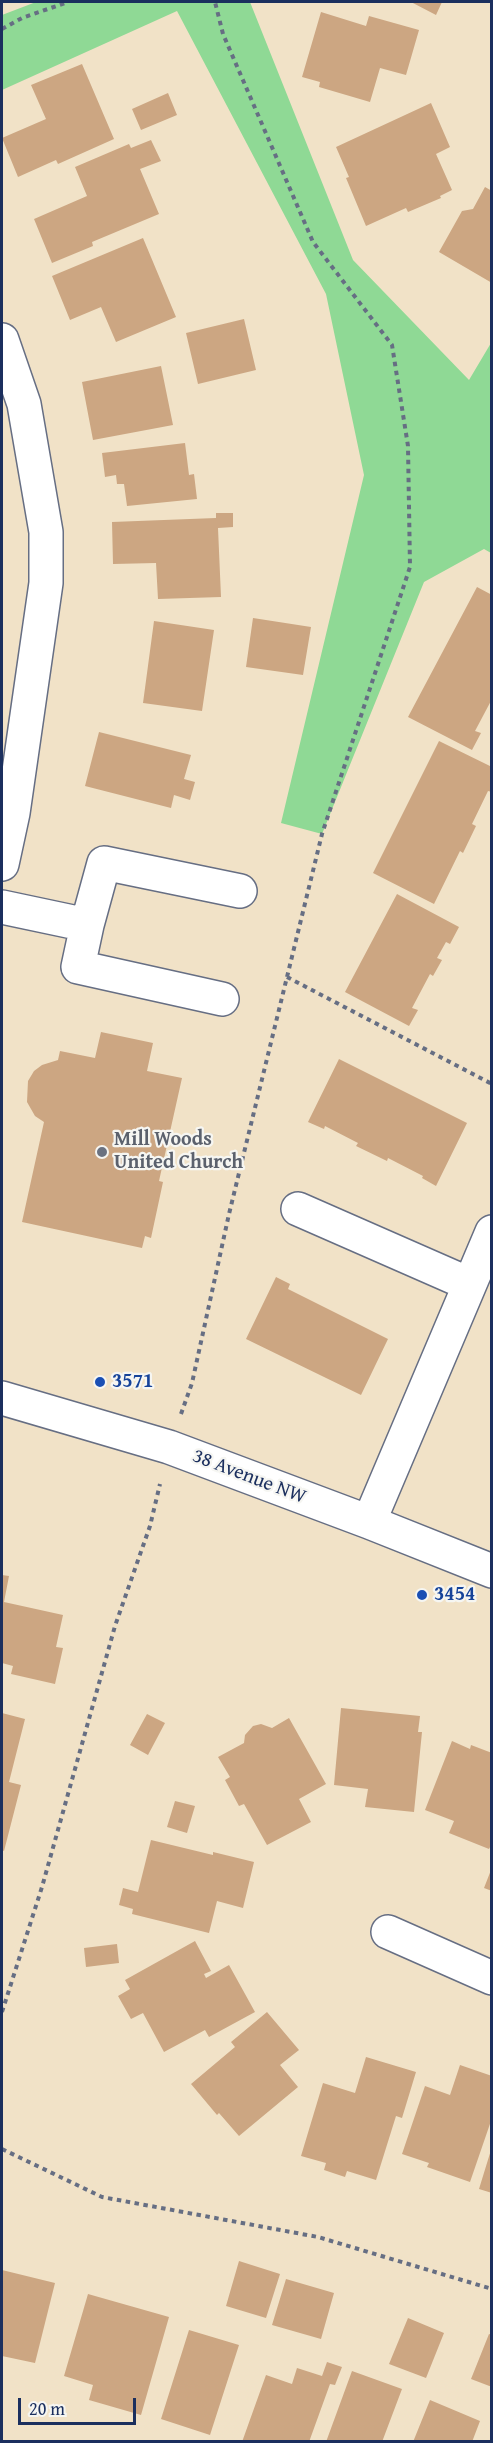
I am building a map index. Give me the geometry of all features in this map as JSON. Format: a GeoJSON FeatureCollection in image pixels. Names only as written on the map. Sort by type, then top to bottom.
{"type":"FeatureCollection","features":[{"type":"Feature","properties":{"kind":"street"},"geometry":{"type":"LineString","coordinates":[[2,340],[13,406],[46,532],[46,583],[13,813],[2,864]]}},
{"type":"Feature","properties":{"kind":"street"},"geometry":{"type":"LineString","coordinates":[[222,999],[78,967],[104,863],[240,891]]}},
{"type":"Feature","properties":{"kind":"street"},"geometry":{"type":"LineString","coordinates":[[2,907],[87,925]]}},
{"type":"Feature","properties":{"kind":"street"},"geometry":{"type":"LineString","coordinates":[[298,1209],[469,1284]]}},
{"type":"Feature","properties":{"kind":"street"},"geometry":{"type":"LineString","coordinates":[[369,1522],[492,1232]]}},
{"type":"Feature","properties":{"kind":"street","name":"38 Avenue NW"},"geometry":{"type":"LineString","coordinates":[[2,1398],[169,1446],[492,1571]]}},
{"type":"Feature","properties":{"kind":"street"},"geometry":{"type":"LineString","coordinates":[[388,1932],[492,1978]]}},
{"type":"Feature","properties":{"kind":"path"},"geometry":{"type":"LineString","coordinates":[[2,29],[22,18],[68,2]]}},
{"type":"Feature","properties":{"kind":"path"},"geometry":{"type":"LineString","coordinates":[[287,977],[492,1084]]}},
{"type":"Feature","properties":{"kind":"path"},"geometry":{"type":"LineString","coordinates":[[2,2149],[102,2197],[318,2237],[492,2289]]}},
{"type":"Feature","properties":{"kind":"green space"},"geometry":{"type":"Polygon","coordinates":[[[36,2],[250,2],[353,260],[469,380],[491,343],[491,553],[484,549],[424,582],[322,834],[281,823],[364,475],[326,294],[177,11],[2,90],[2,15],[36,2]]]}},
{"type":"Feature","properties":{"kind":"building"},"geometry":{"type":"Polygon","coordinates":[[[411,2],[442,2],[436,15],[411,2]]]}},
{"type":"Feature","properties":{"kind":"building"},"geometry":{"type":"Polygon","coordinates":[[[321,12],[366,26],[369,16],[419,30],[406,75],[380,68],[370,102],[319,87],[320,82],[302,77],[321,12]]]}},
{"type":"Feature","properties":{"kind":"building"},"geometry":{"type":"Polygon","coordinates":[[[82,64],[114,139],[58,164],[56,160],[18,177],[2,138],[46,119],[31,85],[82,64]]]}},
{"type":"Feature","properties":{"kind":"building"},"geometry":{"type":"Polygon","coordinates":[[[168,93],[177,115],[141,130],[132,109],[168,93]]]}},
{"type":"Feature","properties":{"kind":"building"},"geometry":{"type":"Polygon","coordinates":[[[431,103],[450,147],[436,154],[452,190],[440,196],[441,198],[408,212],[406,208],[366,226],[336,147],[431,103]]]}},
{"type":"Feature","properties":{"kind":"building"},"geometry":{"type":"Polygon","coordinates":[[[151,140],[161,161],[140,169],[159,214],[92,242],[93,246],[52,263],[34,219],[87,196],[75,167],[129,144],[131,148],[151,140]]]}},
{"type":"Feature","properties":{"kind":"building"},"geometry":{"type":"Polygon","coordinates":[[[485,187],[492,191],[492,283],[439,252],[462,211],[473,209],[485,187]]]}},
{"type":"Feature","properties":{"kind":"building"},"geometry":{"type":"Polygon","coordinates":[[[143,238],[176,317],[116,342],[101,307],[70,320],[52,276],[143,238]]]}},
{"type":"Feature","properties":{"kind":"building"},"geometry":{"type":"Polygon","coordinates":[[[244,319],[256,370],[198,384],[186,333],[244,319]]]}},
{"type":"Feature","properties":{"kind":"building"},"geometry":{"type":"Polygon","coordinates":[[[161,366],[173,425],[93,440],[82,382],[161,366]]]}},
{"type":"Feature","properties":{"kind":"building"},"geometry":{"type":"Polygon","coordinates":[[[185,443],[189,475],[194,474],[197,499],[127,506],[124,484],[117,484],[116,475],[105,477],[102,453],[185,443]]]}},
{"type":"Feature","properties":{"kind":"building"},"geometry":{"type":"Polygon","coordinates":[[[216,513],[233,513],[233,527],[218,528],[221,597],[158,599],[156,563],[113,564],[112,522],[216,518],[216,513]]]}},
{"type":"Feature","properties":{"kind":"building"},"geometry":{"type":"Polygon","coordinates":[[[477,587],[492,595],[492,699],[475,731],[481,733],[472,750],[408,717],[477,587]]]}},
{"type":"Feature","properties":{"kind":"building"},"geometry":{"type":"Polygon","coordinates":[[[253,618],[311,627],[303,675],[246,667],[253,618]]]}},
{"type":"Feature","properties":{"kind":"building"},"geometry":{"type":"Polygon","coordinates":[[[154,621],[214,630],[202,711],[143,703],[154,621]]]}},
{"type":"Feature","properties":{"kind":"building"},"geometry":{"type":"Polygon","coordinates":[[[99,732],[191,755],[184,779],[195,782],[190,800],[174,795],[171,808],[85,786],[99,732]]]}},
{"type":"Feature","properties":{"kind":"building"},"geometry":{"type":"Polygon","coordinates":[[[439,741],[492,767],[492,792],[488,791],[472,824],[476,826],[463,853],[460,851],[434,904],[373,873],[439,741]]]}},
{"type":"Feature","properties":{"kind":"building"},"geometry":{"type":"Polygon","coordinates":[[[397,894],[459,927],[450,944],[446,942],[437,958],[442,960],[433,976],[430,974],[412,1008],[418,1010],[409,1026],[345,992],[397,894]]]}},
{"type":"Feature","properties":{"kind":"building","name":"Mill Woods United Church"},"geometry":{"type":"Polygon","coordinates":[[[101,1032],[153,1043],[147,1071],[182,1078],[159,1181],[163,1182],[151,1238],[145,1236],[142,1248],[22,1222],[44,1122],[35,1116],[27,1102],[28,1081],[34,1071],[42,1065],[58,1060],[60,1051],[95,1058],[101,1032]]]}},
{"type":"Feature","properties":{"kind":"building"},"geometry":{"type":"Polygon","coordinates":[[[339,1059],[467,1123],[436,1186],[422,1178],[423,1176],[388,1158],[387,1161],[356,1146],[358,1143],[325,1126],[324,1129],[308,1122],[339,1059]]]}},
{"type":"Feature","properties":{"kind":"building"},"geometry":{"type":"Polygon","coordinates":[[[276,1277],[290,1284],[288,1289],[388,1339],[361,1395],[246,1339],[276,1277]]]}},
{"type":"Feature","properties":{"kind":"building"},"geometry":{"type":"Polygon","coordinates":[[[2,1575],[9,1576],[4,1602],[63,1615],[56,1647],[63,1648],[55,1684],[11,1674],[13,1666],[2,1663],[2,1575]]]}},
{"type":"Feature","properties":{"kind":"building"},"geometry":{"type":"Polygon","coordinates":[[[341,1708],[420,1716],[418,1732],[422,1732],[414,1812],[365,1807],[368,1789],[334,1785],[341,1708]]]}},
{"type":"Feature","properties":{"kind":"building"},"geometry":{"type":"Polygon","coordinates":[[[2,1713],[25,1719],[9,1782],[21,1785],[4,1851],[2,1850],[2,1713]]]}},
{"type":"Feature","properties":{"kind":"building"},"geometry":{"type":"Polygon","coordinates":[[[147,1714],[165,1723],[148,1755],[130,1745],[147,1714]]]}},
{"type":"Feature","properties":{"kind":"building"},"geometry":{"type":"Polygon","coordinates":[[[289,1718],[326,1784],[299,1799],[311,1822],[267,1845],[244,1804],[239,1806],[225,1780],[230,1777],[218,1757],[244,1743],[245,1735],[253,1726],[261,1724],[272,1728],[289,1718]]]}},
{"type":"Feature","properties":{"kind":"building"},"geometry":{"type":"Polygon","coordinates":[[[452,1741],[470,1749],[471,1745],[492,1753],[492,1843],[489,1849],[449,1833],[454,1821],[425,1810],[452,1741]]]}},
{"type":"Feature","properties":{"kind":"building"},"geometry":{"type":"Polygon","coordinates":[[[175,1801],[195,1806],[187,1833],[167,1827],[175,1801]]]}},
{"type":"Feature","properties":{"kind":"building"},"geometry":{"type":"Polygon","coordinates":[[[151,1840],[254,1862],[243,1908],[217,1901],[209,1933],[132,1914],[133,1909],[119,1905],[123,1888],[138,1892],[151,1840]]]}},
{"type":"Feature","properties":{"kind":"building"},"geometry":{"type":"Polygon","coordinates":[[[492,1870],[492,1891],[484,1888],[492,1870]]]}},
{"type":"Feature","properties":{"kind":"building"},"geometry":{"type":"Polygon","coordinates":[[[195,1941],[211,1971],[204,1974],[206,1978],[229,1965],[255,2012],[209,2037],[205,2030],[164,2052],[143,2013],[131,2019],[118,1996],[130,1989],[125,1980],[195,1941]]]}},
{"type":"Feature","properties":{"kind":"building"},"geometry":{"type":"Polygon","coordinates":[[[117,1944],[119,1963],[86,1967],[84,1948],[117,1944]]]}},
{"type":"Feature","properties":{"kind":"building"},"geometry":{"type":"Polygon","coordinates":[[[267,2012],[299,2050],[280,2065],[298,2087],[239,2136],[219,2113],[217,2115],[191,2084],[235,2047],[231,2042],[267,2012]]]}},
{"type":"Feature","properties":{"kind":"building"},"geometry":{"type":"Polygon","coordinates":[[[366,2057],[416,2072],[402,2118],[396,2116],[376,2180],[347,2171],[345,2177],[324,2170],[326,2163],[301,2156],[323,2083],[355,2093],[366,2057]]]}},
{"type":"Feature","properties":{"kind":"building"},"geometry":{"type":"Polygon","coordinates":[[[460,2065],[492,2076],[492,2118],[470,2182],[427,2167],[429,2163],[402,2154],[425,2086],[450,2095],[460,2065]]]}},
{"type":"Feature","properties":{"kind":"building"},"geometry":{"type":"Polygon","coordinates":[[[492,2150],[492,2193],[479,2189],[492,2150]]]}},
{"type":"Feature","properties":{"kind":"building"},"geometry":{"type":"Polygon","coordinates":[[[239,2261],[280,2274],[266,2318],[226,2306],[239,2261]]]}},
{"type":"Feature","properties":{"kind":"building"},"geometry":{"type":"Polygon","coordinates":[[[2,2270],[55,2283],[35,2363],[2,2356],[2,2270]]]}},
{"type":"Feature","properties":{"kind":"building"},"geometry":{"type":"Polygon","coordinates":[[[286,2279],[334,2293],[321,2339],[272,2325],[286,2279]]]}},
{"type":"Feature","properties":{"kind":"building"},"geometry":{"type":"Polygon","coordinates":[[[88,2294],[169,2317],[141,2415],[89,2400],[93,2385],[64,2376],[88,2294]]]}},
{"type":"Feature","properties":{"kind":"building"},"geometry":{"type":"Polygon","coordinates":[[[408,2318],[444,2333],[426,2378],[389,2364],[408,2318]]]}},
{"type":"Feature","properties":{"kind":"building"},"geometry":{"type":"Polygon","coordinates":[[[189,2330],[239,2345],[210,2435],[161,2419],[189,2330]]]}},
{"type":"Feature","properties":{"kind":"building"},"geometry":{"type":"Polygon","coordinates":[[[489,2334],[492,2335],[492,2387],[471,2379],[489,2334]]]}},
{"type":"Feature","properties":{"kind":"building"},"geometry":{"type":"Polygon","coordinates":[[[327,2362],[342,2367],[335,2385],[330,2384],[309,2442],[242,2442],[266,2375],[292,2384],[297,2368],[322,2376],[327,2362]]]}},
{"type":"Feature","properties":{"kind":"building"},"geometry":{"type":"Polygon","coordinates":[[[352,2371],[402,2389],[382,2442],[326,2442],[352,2371]]]}},
{"type":"Feature","properties":{"kind":"building"},"geometry":{"type":"Polygon","coordinates":[[[430,2400],[480,2421],[472,2442],[413,2442],[430,2400]]]}},
{"type":"Feature","properties":{"kind":"place","name":"Mill Woods United Church"},"geometry":{"type":"Point","coordinates":[102,1152]}},
{"type":"Feature","properties":{"kind":"place","name":"3571"},"geometry":{"type":"Point","coordinates":[100,1382]}},
{"type":"Feature","properties":{"kind":"place","name":"3454"},"geometry":{"type":"Point","coordinates":[422,1595]}}]}
